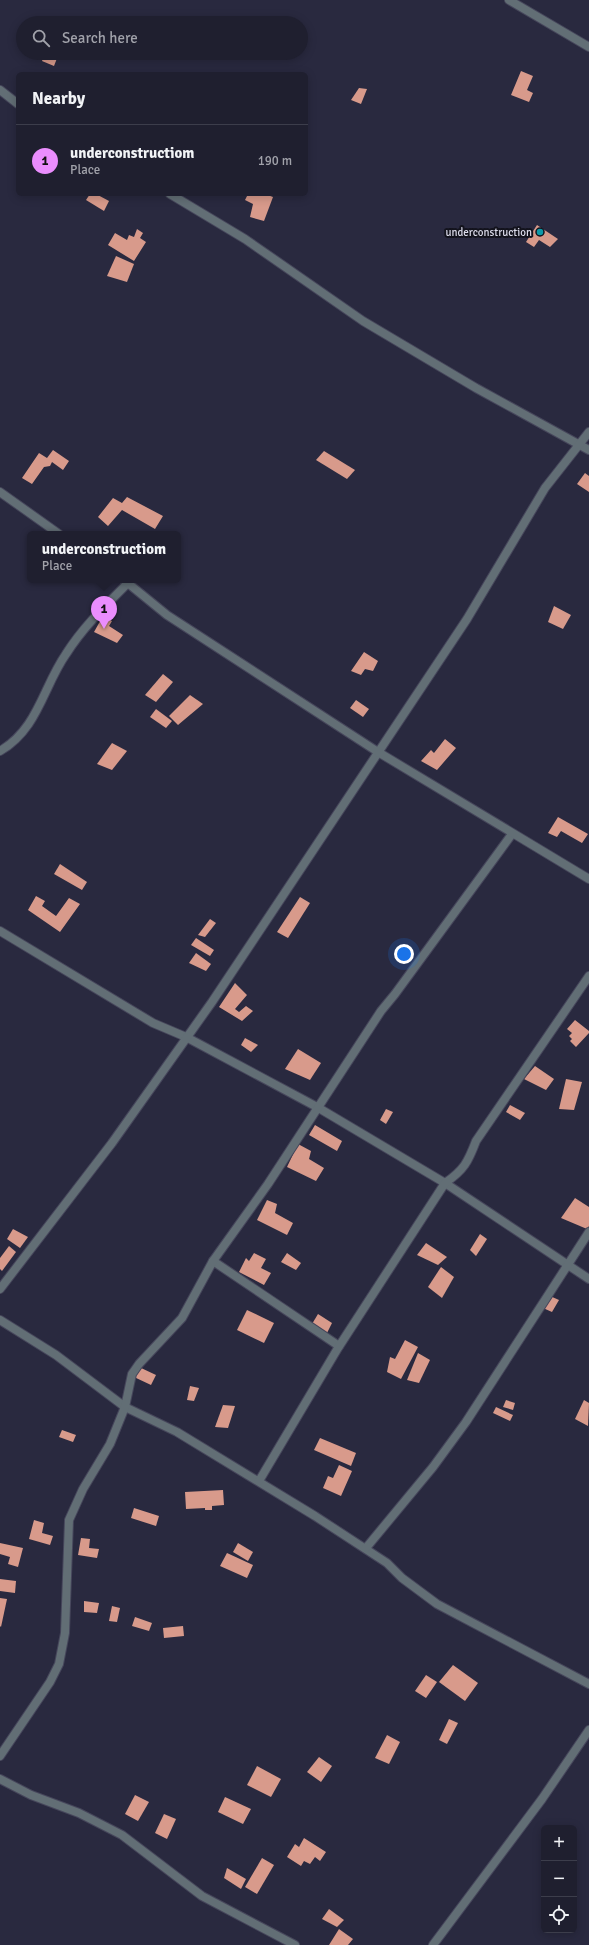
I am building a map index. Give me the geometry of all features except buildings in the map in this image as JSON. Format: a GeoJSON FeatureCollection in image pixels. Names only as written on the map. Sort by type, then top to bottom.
{"type":"FeatureCollection","features":[{"type":"Feature","properties":{"kind":"street"},"geometry":{"type":"LineString","coordinates":[[509,0],[589,47]]}},
{"type":"Feature","properties":{"kind":"street"},"geometry":{"type":"LineString","coordinates":[[0,90],[16,102]]}},
{"type":"Feature","properties":{"kind":"street"},"geometry":{"type":"LineString","coordinates":[[173,196],[245,239],[363,321],[476,388],[589,450]]}},
{"type":"Feature","properties":{"kind":"street"},"geometry":{"type":"LineString","coordinates":[[0,1289],[112,1143],[212,1002],[467,619],[545,488],[589,432]]}},
{"type":"Feature","properties":{"kind":"street"},"geometry":{"type":"LineString","coordinates":[[0,492],[55,531]]}},
{"type":"Feature","properties":{"kind":"street"},"geometry":{"type":"LineString","coordinates":[[0,751],[17,739],[43,702],[55,673],[73,643],[88,623],[124,583]]}},
{"type":"Feature","properties":{"kind":"street"},"geometry":{"type":"LineString","coordinates":[[128,583],[167,615],[378,752],[589,879]]}},
{"type":"Feature","properties":{"kind":"street"},"geometry":{"type":"LineString","coordinates":[[0,1756],[50,1682],[59,1664],[65,1633],[69,1520],[83,1489],[110,1444],[125,1407],[135,1369],[182,1318],[213,1260],[268,1184],[381,1011],[512,834]]}},
{"type":"Feature","properties":{"kind":"street"},"geometry":{"type":"LineString","coordinates":[[0,931],[130,1011],[186,1037],[317,1107],[445,1183],[589,1279]]}},
{"type":"Feature","properties":{"kind":"street"},"geometry":{"type":"LineString","coordinates":[[260,1481],[339,1346],[445,1183],[460,1172],[469,1160],[476,1141],[589,976]]}},
{"type":"Feature","properties":{"kind":"street"},"geometry":{"type":"LineString","coordinates":[[366,1548],[433,1467],[466,1422],[589,1232]]}},
{"type":"Feature","properties":{"kind":"street"},"geometry":{"type":"LineString","coordinates":[[213,1260],[339,1346]]}},
{"type":"Feature","properties":{"kind":"street"},"geometry":{"type":"LineString","coordinates":[[0,1320],[56,1354],[125,1407],[177,1432],[260,1481],[366,1548],[387,1563],[402,1578],[437,1604],[589,1684]]}},
{"type":"Feature","properties":{"kind":"street"},"geometry":{"type":"LineString","coordinates":[[433,1945],[542,1800],[589,1730]]}},
{"type":"Feature","properties":{"kind":"street"},"geometry":{"type":"LineString","coordinates":[[0,1779],[31,1794],[79,1813],[122,1835],[202,1896],[295,1945]]}},
{"type":"Feature","properties":{"kind":"place","name":"underconstruction"},"geometry":{"type":"Point","coordinates":[540,232]}},
{"type":"Feature","properties":{"kind":"place","name":"underconstructiom"},"geometry":{"type":"Point","coordinates":[104,629]}}]}
